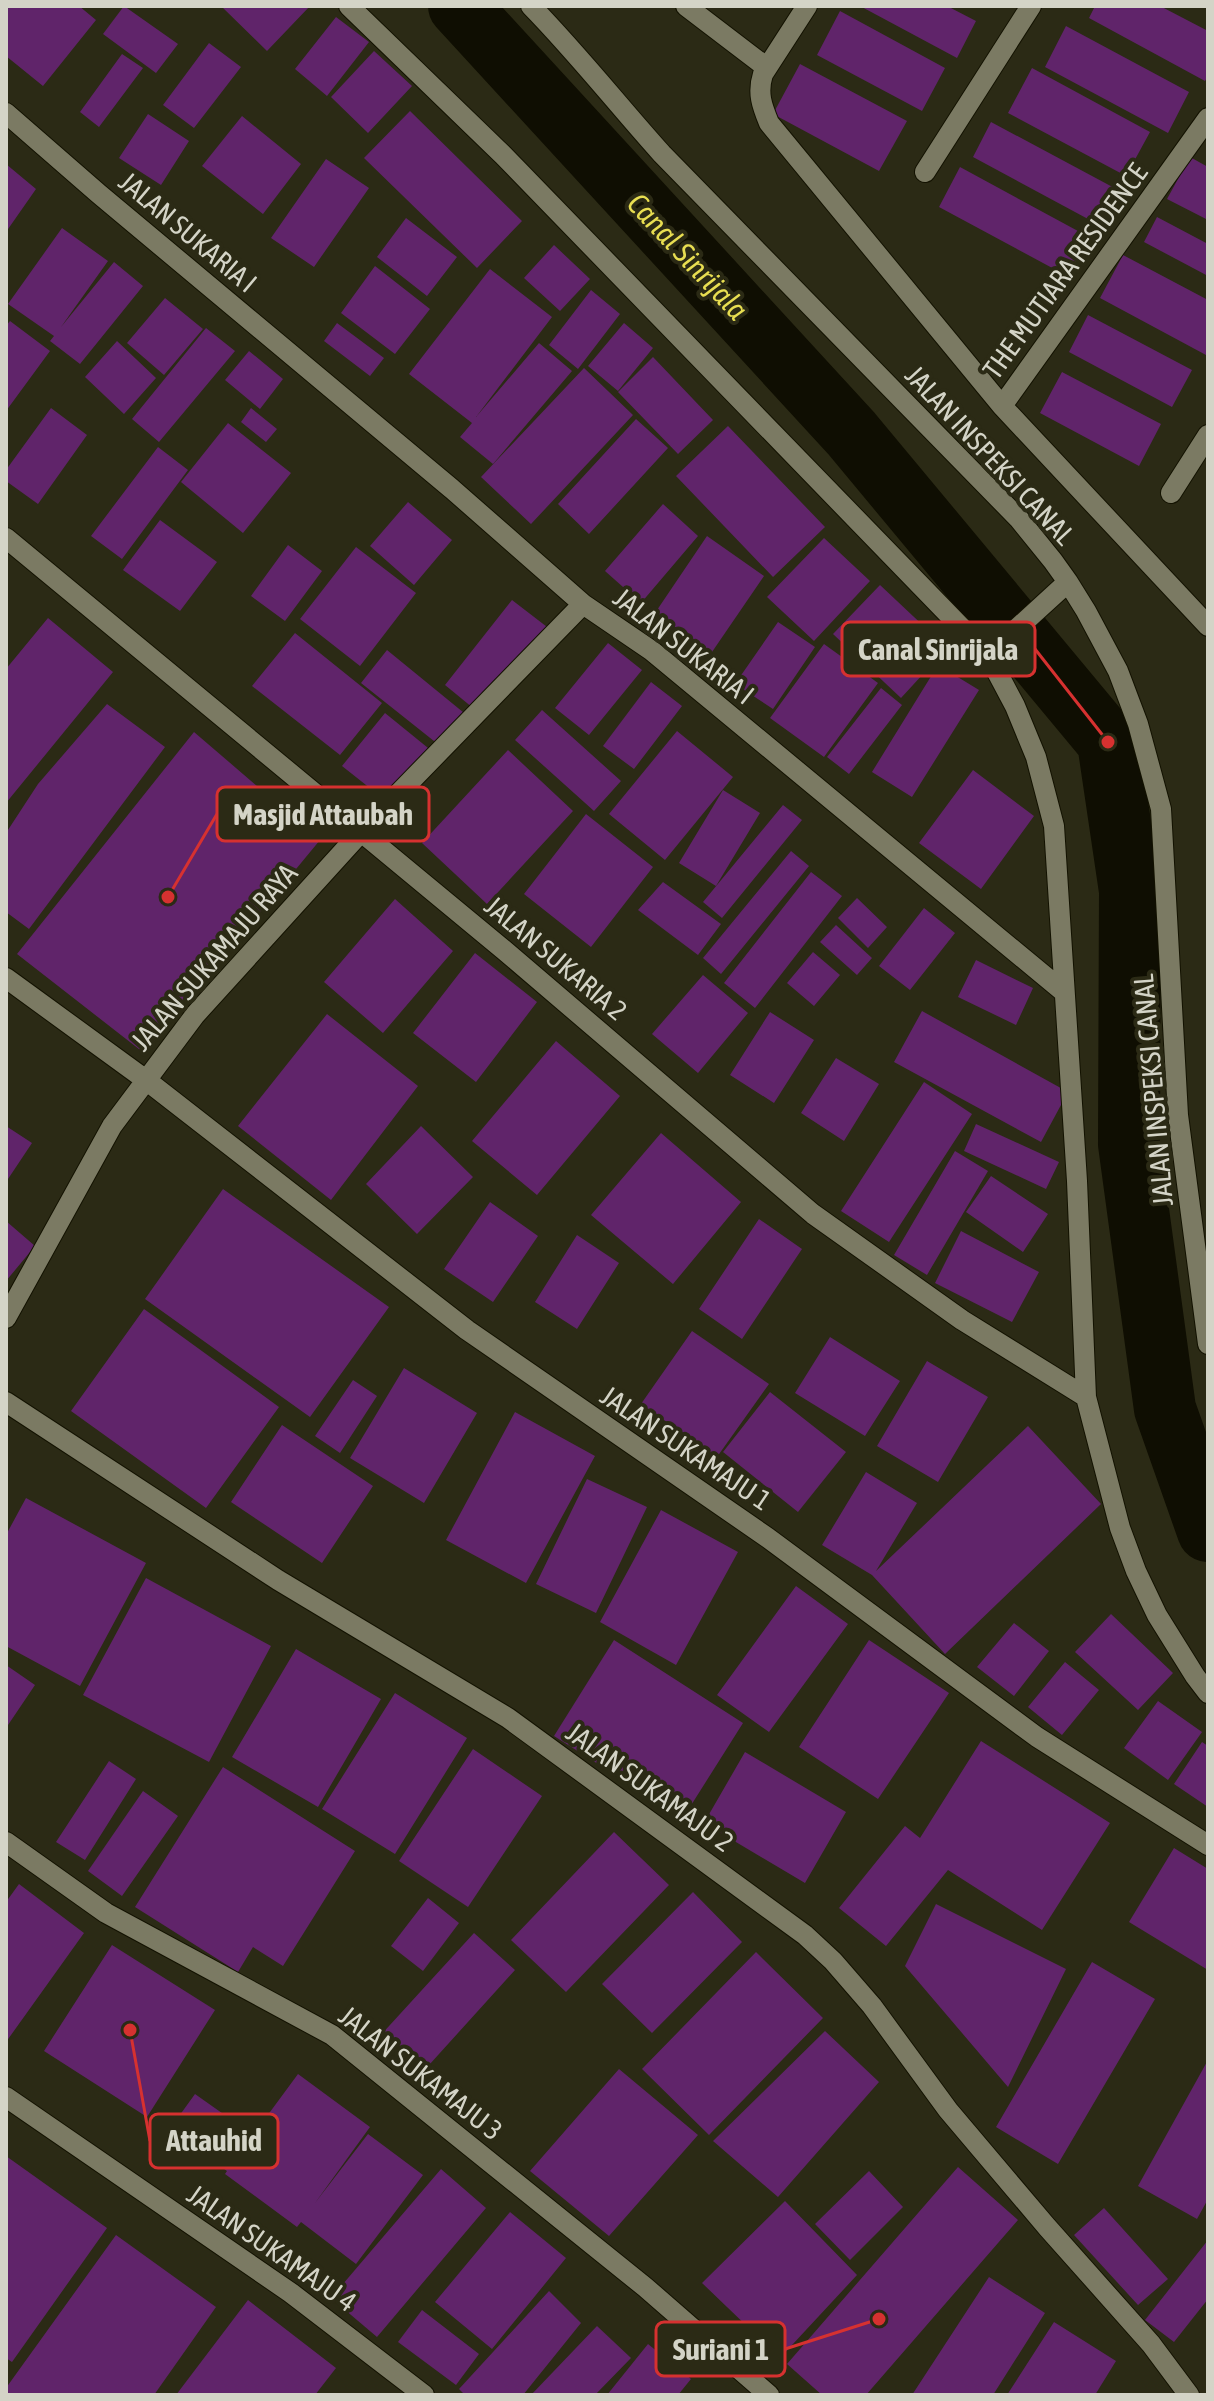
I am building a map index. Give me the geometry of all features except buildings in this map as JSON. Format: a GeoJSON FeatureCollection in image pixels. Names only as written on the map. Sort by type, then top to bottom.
{"type":"FeatureCollection","features":[{"type":"Feature","properties":{"kind":"street"},"geometry":{"type":"LineString","coordinates":[[349,6],[503,155],[994,650],[1036,757],[1054,826],[1077,1181],[1086,1397],[1120,1528],[1136,1571],[1157,1615],[1208,1693]]}},
{"type":"Feature","properties":{"kind":"street","name":"JALAN INSPEKSI CANAL"},"geometry":{"type":"LineString","coordinates":[[531,6],[565,40],[662,154],[1019,519],[1053,561],[1063,587],[1086,611],[1118,671],[1138,724],[1161,809],[1178,1115],[1208,1344]]}},
{"type":"Feature","properties":{"kind":"street"},"geometry":{"type":"LineString","coordinates":[[686,6],[766,67]]}},
{"type":"Feature","properties":{"kind":"street"},"geometry":{"type":"LineString","coordinates":[[807,6],[766,67],[759,86],[762,107],[769,123],[1002,406]]}},
{"type":"Feature","properties":{"kind":"street"},"geometry":{"type":"LineString","coordinates":[[925,172],[1031,6]]}},
{"type":"Feature","properties":{"kind":"street","name":"JALAN SUKARIA I"},"geometry":{"type":"LineString","coordinates":[[6,113],[452,489],[583,604],[652,651],[1064,992]]}},
{"type":"Feature","properties":{"kind":"street","name":"THE MUTIARA RESIDENCE"},"geometry":{"type":"LineString","coordinates":[[1208,118],[1002,406],[1208,626]]}},
{"type":"Feature","properties":{"kind":"street"},"geometry":{"type":"LineString","coordinates":[[1171,493],[1208,435]]}},
{"type":"Feature","properties":{"kind":"street","name":"JALAN SUKARIA 2"},"geometry":{"type":"LineString","coordinates":[[6,538],[504,950],[813,1214],[962,1320],[1086,1397]]}},
{"type":"Feature","properties":{"kind":"street"},"geometry":{"type":"LineString","coordinates":[[994,650],[1063,587]]}},
{"type":"Feature","properties":{"kind":"street","name":"JALAN SUKAMAJU RAYA"},"geometry":{"type":"LineString","coordinates":[[6,1318],[112,1126],[195,1015],[361,832],[583,604]]}},
{"type":"Feature","properties":{"kind":"street","name":"JALAN SUKAMAJU 1"},"geometry":{"type":"LineString","coordinates":[[6,978],[146,1080],[467,1330],[768,1538],[1037,1737],[1208,1845]]}},
{"type":"Feature","properties":{"kind":"street","name":"JALAN SUKAMAJU 2"},"geometry":{"type":"LineString","coordinates":[[6,1402],[278,1580],[508,1718],[805,1935],[833,1961],[872,2006],[948,2110],[1151,2344],[1189,2395]]}},
{"type":"Feature","properties":{"kind":"street","name":"JALAN SUKAMAJU 3"},"geometry":{"type":"LineString","coordinates":[[6,1842],[106,1913],[332,2035],[645,2287],[769,2395]]}},
{"type":"Feature","properties":{"kind":"street","name":"JALAN SUKAMAJU 4"},"geometry":{"type":"LineString","coordinates":[[6,2097],[291,2293],[424,2395]]}},
{"type":"Feature","properties":{"kind":"waterway","name":"Canal Sinrijala"},"geometry":{"type":"LineString","coordinates":[[459,6],[851,433],[1108,742],[1130,891],[1129,1144],[1165,1409],[1208,1531]]}},
{"type":"Feature","properties":{"kind":"place","name":"Canal Sinrijala"},"geometry":{"type":"Point","coordinates":[1108,742]}},
{"type":"Feature","properties":{"kind":"place","name":"Masjid Attaubah"},"geometry":{"type":"Point","coordinates":[168,897]}},
{"type":"Feature","properties":{"kind":"place","name":"Attauhid"},"geometry":{"type":"Point","coordinates":[130,2030]}},
{"type":"Feature","properties":{"kind":"place","name":"Suriani 1"},"geometry":{"type":"Point","coordinates":[879,2319]}}]}
